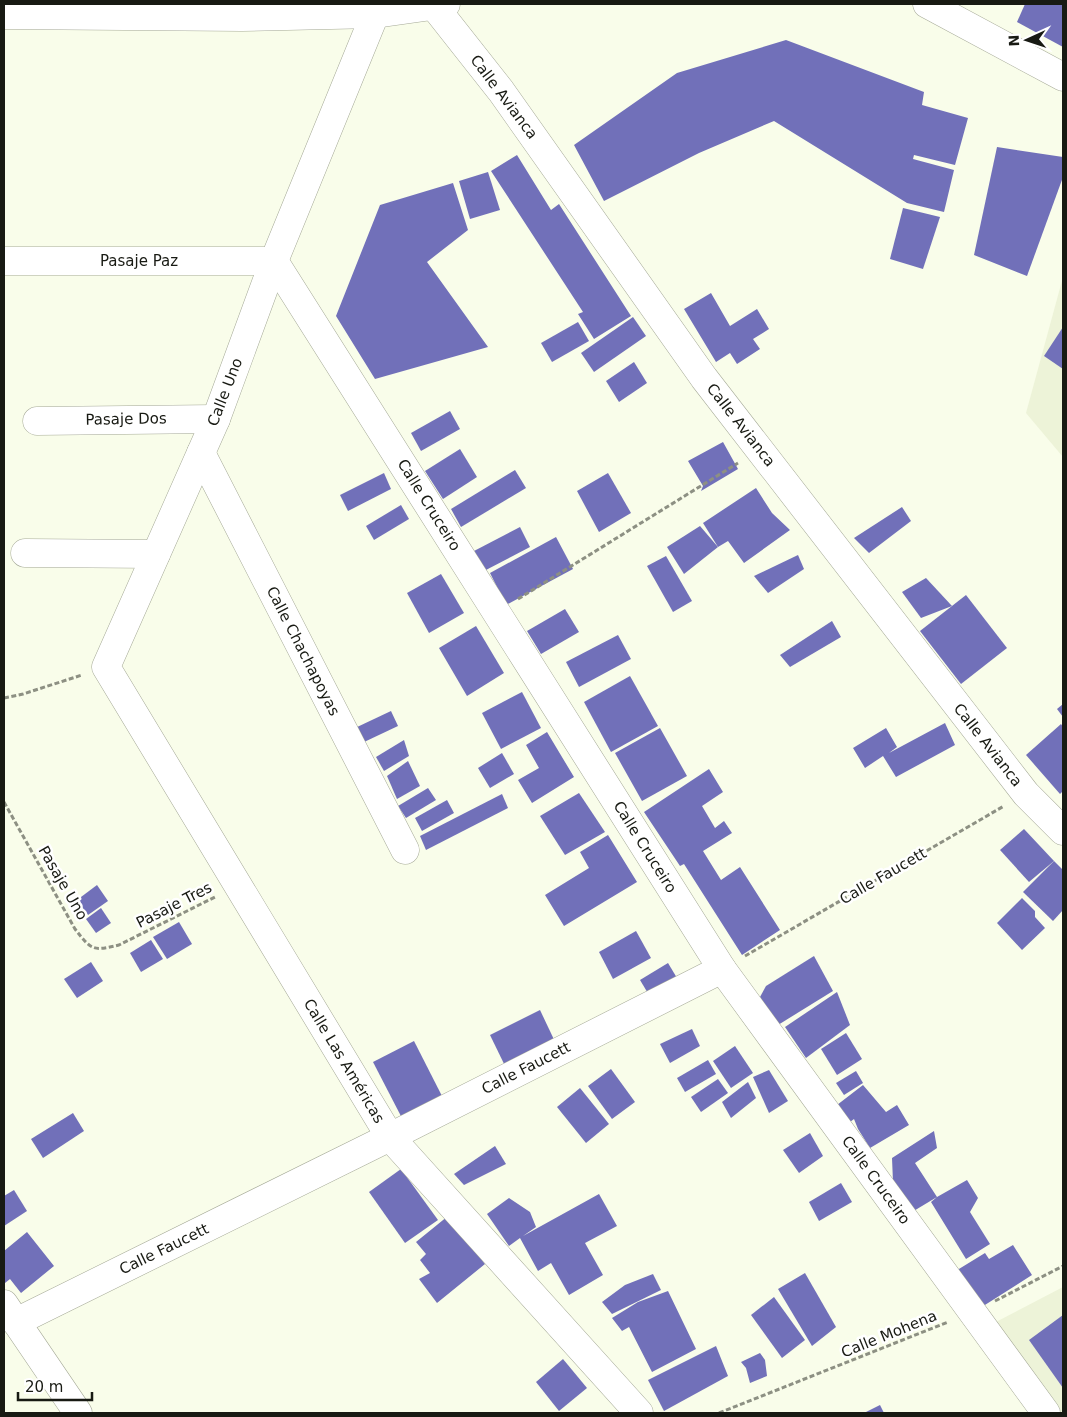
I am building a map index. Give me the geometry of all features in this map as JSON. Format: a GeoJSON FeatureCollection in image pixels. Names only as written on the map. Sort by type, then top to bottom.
{"type":"FeatureCollection","features":[{"type":"Feature","properties":{"kind":"street"},"geometry":{"type":"LineString","coordinates":[[927,4],[1063,77]]}},
{"type":"Feature","properties":{"kind":"street"},"geometry":{"type":"LineString","coordinates":[[4,15],[240,11],[375,14],[440,5]]}},
{"type":"Feature","properties":{"kind":"street","name":"Calle Avianca"},"geometry":{"type":"LineString","coordinates":[[440,5],[704,378],[1026,794],[1063,831]]}},
{"type":"Feature","properties":{"kind":"street","name":"Calle Uno"},"geometry":{"type":"LineString","coordinates":[[106,667],[216,419],[274,261],[375,14]]}},
{"type":"Feature","properties":{"kind":"street","name":"Pasaje Paz"},"geometry":{"type":"LineString","coordinates":[[4,262],[274,261]]}},
{"type":"Feature","properties":{"kind":"street","name":"Calle Cruceiro"},"geometry":{"type":"LineString","coordinates":[[274,261],[722,969],[1046,1413]]}},
{"type":"Feature","properties":{"kind":"street","name":"Pasaje Dos"},"geometry":{"type":"LineString","coordinates":[[37,421],[216,419]]}},
{"type":"Feature","properties":{"kind":"street","name":"Calle Chachapoyas"},"geometry":{"type":"LineString","coordinates":[[201,453],[405,850]]}},
{"type":"Feature","properties":{"kind":"street"},"geometry":{"type":"LineString","coordinates":[[25,553],[156,554]]}},
{"type":"Feature","properties":{"kind":"street","name":"Calle Las Américas"},"geometry":{"type":"LineString","coordinates":[[106,667],[390,1137],[639,1413]]}},
{"type":"Feature","properties":{"kind":"street","name":"Calle Faucett"},"geometry":{"type":"LineString","coordinates":[[10,1313],[390,1137],[722,969]]}},
{"type":"Feature","properties":{"kind":"street"},"geometry":{"type":"LineString","coordinates":[[10,1313],[78,1413]]}},
{"type":"Feature","properties":{"kind":"path"},"geometry":{"type":"LineString","coordinates":[[496,612],[760,450]]}},
{"type":"Feature","properties":{"kind":"path"},"geometry":{"type":"LineString","coordinates":[[4,698],[23,694],[106,667]]}},
{"type":"Feature","properties":{"kind":"path","name":"Calle Faucett"},"geometry":{"type":"LineString","coordinates":[[722,969],[1026,794]]}},
{"type":"Feature","properties":{"kind":"path","name":"Pasaje Uno"},"geometry":{"type":"LineString","coordinates":[[4,802],[75,929],[86,944],[94,949],[119,945]]}},
{"type":"Feature","properties":{"kind":"path","name":"Pasaje Tres"},"geometry":{"type":"LineString","coordinates":[[119,945],[238,885]]}},
{"type":"Feature","properties":{"kind":"path","name":"Calle Mohena"},"geometry":{"type":"LineString","coordinates":[[719,1413],[972,1313],[1063,1266]]}},
{"type":"Feature","properties":{"kind":"shaded area"},"geometry":{"type":"Polygon","coordinates":[[[1063,277],[1063,457],[1026,413],[1063,277]]]}},
{"type":"Feature","properties":{"kind":"shaded area"},"geometry":{"type":"Polygon","coordinates":[[[1063,1287],[1063,1413],[1060,1413],[992,1324],[1063,1287]]]}},
{"type":"Feature","properties":{"kind":"building"},"geometry":{"type":"Polygon","coordinates":[[[1025,4],[1063,4],[1063,47],[1017,22],[1025,4]]]}},
{"type":"Feature","properties":{"kind":"building"},"geometry":{"type":"Polygon","coordinates":[[[786,40],[924,92],[922,105],[968,118],[955,165],[914,155],[913,159],[954,170],[944,212],[907,203],[774,121],[699,153],[604,201],[574,145],[677,73],[786,40]]]}},
{"type":"Feature","properties":{"kind":"building"},"geometry":{"type":"Polygon","coordinates":[[[997,147],[1063,157],[1063,177],[1027,276],[974,255],[997,147]]]}},
{"type":"Feature","properties":{"kind":"building"},"geometry":{"type":"Polygon","coordinates":[[[517,155],[551,210],[559,204],[631,316],[594,339],[578,314],[583,312],[491,171],[517,155]]]}},
{"type":"Feature","properties":{"kind":"building"},"geometry":{"type":"Polygon","coordinates":[[[488,172],[500,210],[470,219],[459,181],[488,172]]]}},
{"type":"Feature","properties":{"kind":"building"},"geometry":{"type":"Polygon","coordinates":[[[453,183],[468,230],[427,262],[488,347],[375,379],[336,316],[380,205],[453,183]]]}},
{"type":"Feature","properties":{"kind":"building"},"geometry":{"type":"Polygon","coordinates":[[[903,208],[940,217],[923,269],[890,259],[903,208]]]}},
{"type":"Feature","properties":{"kind":"building"},"geometry":{"type":"Polygon","coordinates":[[[711,293],[730,326],[757,309],[769,329],[753,339],[760,349],[737,364],[730,353],[716,362],[684,309],[711,293]]]}},
{"type":"Feature","properties":{"kind":"building"},"geometry":{"type":"Polygon","coordinates":[[[633,317],[646,336],[594,372],[581,353],[633,317]]]}},
{"type":"Feature","properties":{"kind":"building"},"geometry":{"type":"Polygon","coordinates":[[[578,322],[589,341],[552,362],[541,343],[578,322]]]}},
{"type":"Feature","properties":{"kind":"building"},"geometry":{"type":"Polygon","coordinates":[[[1063,327],[1063,369],[1044,356],[1063,327]]]}},
{"type":"Feature","properties":{"kind":"building"},"geometry":{"type":"Polygon","coordinates":[[[634,362],[647,383],[619,402],[606,381],[634,362]]]}},
{"type":"Feature","properties":{"kind":"building"},"geometry":{"type":"Polygon","coordinates":[[[450,411],[460,429],[421,451],[411,433],[450,411]]]}},
{"type":"Feature","properties":{"kind":"building"},"geometry":{"type":"Polygon","coordinates":[[[723,442],[738,469],[701,491],[703,486],[688,461],[723,442]]]}},
{"type":"Feature","properties":{"kind":"building"},"geometry":{"type":"Polygon","coordinates":[[[460,449],[477,477],[443,499],[425,471],[460,449]]]}},
{"type":"Feature","properties":{"kind":"building"},"geometry":{"type":"Polygon","coordinates":[[[515,470],[526,488],[461,527],[451,509],[515,470]]]}},
{"type":"Feature","properties":{"kind":"building"},"geometry":{"type":"Polygon","coordinates":[[[384,473],[391,489],[348,511],[340,495],[384,473]]]}},
{"type":"Feature","properties":{"kind":"building"},"geometry":{"type":"Polygon","coordinates":[[[608,473],[631,513],[599,532],[577,491],[608,473]]]}},
{"type":"Feature","properties":{"kind":"building"},"geometry":{"type":"Polygon","coordinates":[[[756,488],[772,513],[790,530],[744,563],[728,541],[718,547],[703,523],[756,488]]]}},
{"type":"Feature","properties":{"kind":"building"},"geometry":{"type":"Polygon","coordinates":[[[401,505],[409,519],[374,540],[366,526],[401,505]]]}},
{"type":"Feature","properties":{"kind":"building"},"geometry":{"type":"Polygon","coordinates":[[[902,507],[911,521],[869,553],[854,538],[902,507]]]}},
{"type":"Feature","properties":{"kind":"building"},"geometry":{"type":"Polygon","coordinates":[[[700,526],[718,547],[684,574],[667,547],[700,526]]]}},
{"type":"Feature","properties":{"kind":"building"},"geometry":{"type":"Polygon","coordinates":[[[520,527],[530,547],[484,571],[474,551],[520,527]]]}},
{"type":"Feature","properties":{"kind":"building"},"geometry":{"type":"Polygon","coordinates":[[[556,537],[573,569],[506,605],[490,573],[556,537]]]}},
{"type":"Feature","properties":{"kind":"building"},"geometry":{"type":"Polygon","coordinates":[[[798,555],[804,569],[768,593],[754,576],[798,555]]]}},
{"type":"Feature","properties":{"kind":"building"},"geometry":{"type":"Polygon","coordinates":[[[666,556],[692,601],[673,612],[647,566],[666,556]]]}},
{"type":"Feature","properties":{"kind":"building"},"geometry":{"type":"Polygon","coordinates":[[[441,574],[464,613],[429,633],[407,593],[441,574]]]}},
{"type":"Feature","properties":{"kind":"building"},"geometry":{"type":"Polygon","coordinates":[[[926,578],[952,606],[921,618],[902,592],[926,578]]]}},
{"type":"Feature","properties":{"kind":"building"},"geometry":{"type":"Polygon","coordinates":[[[966,595],[1007,648],[961,684],[920,631],[966,595]]]}},
{"type":"Feature","properties":{"kind":"building"},"geometry":{"type":"Polygon","coordinates":[[[565,609],[579,632],[541,654],[527,631],[565,609]]]}},
{"type":"Feature","properties":{"kind":"building"},"geometry":{"type":"Polygon","coordinates":[[[832,621],[841,637],[790,667],[780,655],[832,621]]]}},
{"type":"Feature","properties":{"kind":"building"},"geometry":{"type":"Polygon","coordinates":[[[476,626],[504,673],[467,696],[439,648],[476,626]]]}},
{"type":"Feature","properties":{"kind":"building"},"geometry":{"type":"Polygon","coordinates":[[[618,635],[631,659],[579,687],[566,662],[618,635]]]}},
{"type":"Feature","properties":{"kind":"building"},"geometry":{"type":"Polygon","coordinates":[[[630,676],[658,726],[611,752],[584,702],[630,676]]]}},
{"type":"Feature","properties":{"kind":"building"},"geometry":{"type":"Polygon","coordinates":[[[522,692],[541,728],[501,749],[482,713],[522,692]]]}},
{"type":"Feature","properties":{"kind":"building"},"geometry":{"type":"Polygon","coordinates":[[[1063,704],[1063,717],[1057,709],[1063,704]]]}},
{"type":"Feature","properties":{"kind":"building"},"geometry":{"type":"Polygon","coordinates":[[[391,711],[398,726],[362,743],[355,728],[391,711]]]}},
{"type":"Feature","properties":{"kind":"building"},"geometry":{"type":"Polygon","coordinates":[[[945,723],[955,745],[896,777],[883,756],[865,768],[853,748],[886,728],[897,747],[889,753],[945,723]]]}},
{"type":"Feature","properties":{"kind":"building"},"geometry":{"type":"Polygon","coordinates":[[[1061,724],[1063,727],[1063,791],[1060,794],[1026,755],[1061,724]]]}},
{"type":"Feature","properties":{"kind":"building"},"geometry":{"type":"Polygon","coordinates":[[[660,728],[687,776],[642,801],[615,753],[660,728]]]}},
{"type":"Feature","properties":{"kind":"building"},"geometry":{"type":"Polygon","coordinates":[[[547,732],[574,777],[532,803],[518,780],[539,768],[526,745],[547,732]]]}},
{"type":"Feature","properties":{"kind":"building"},"geometry":{"type":"Polygon","coordinates":[[[404,740],[409,756],[384,771],[376,757],[404,740]]]}},
{"type":"Feature","properties":{"kind":"building"},"geometry":{"type":"Polygon","coordinates":[[[502,753],[514,774],[490,788],[478,768],[502,753]]]}},
{"type":"Feature","properties":{"kind":"building"},"geometry":{"type":"Polygon","coordinates":[[[408,761],[420,786],[397,799],[387,776],[408,761]]]}},
{"type":"Feature","properties":{"kind":"building"},"geometry":{"type":"Polygon","coordinates":[[[709,769],[723,792],[702,806],[715,828],[724,821],[732,833],[703,851],[721,880],[740,867],[780,930],[742,955],[684,864],[680,866],[644,812],[709,769]]]}},
{"type":"Feature","properties":{"kind":"building"},"geometry":{"type":"Polygon","coordinates":[[[428,788],[436,800],[406,818],[398,806],[428,788]]]}},
{"type":"Feature","properties":{"kind":"building"},"geometry":{"type":"Polygon","coordinates":[[[579,793],[605,832],[565,855],[540,816],[579,793]]]}},
{"type":"Feature","properties":{"kind":"building"},"geometry":{"type":"Polygon","coordinates":[[[502,794],[508,808],[426,850],[420,836],[502,794]]]}},
{"type":"Feature","properties":{"kind":"building"},"geometry":{"type":"Polygon","coordinates":[[[447,800],[454,813],[422,831],[415,818],[447,800]]]}},
{"type":"Feature","properties":{"kind":"building"},"geometry":{"type":"Polygon","coordinates":[[[1024,829],[1054,861],[1029,882],[1000,850],[1024,829]]]}},
{"type":"Feature","properties":{"kind":"building"},"geometry":{"type":"Polygon","coordinates":[[[608,835],[637,882],[564,926],[545,895],[589,868],[580,852],[608,835]]]}},
{"type":"Feature","properties":{"kind":"building"},"geometry":{"type":"Polygon","coordinates":[[[1054,861],[1063,870],[1063,910],[1053,921],[1023,892],[1054,861]]]}},
{"type":"Feature","properties":{"kind":"building"},"geometry":{"type":"Polygon","coordinates":[[[97,885],[108,901],[88,915],[77,900],[97,885]]]}},
{"type":"Feature","properties":{"kind":"building"},"geometry":{"type":"Polygon","coordinates":[[[1022,898],[1035,911],[1035,917],[1045,928],[1022,950],[997,923],[1022,898]]]}},
{"type":"Feature","properties":{"kind":"building"},"geometry":{"type":"Polygon","coordinates":[[[101,908],[111,923],[96,933],[86,919],[101,908]]]}},
{"type":"Feature","properties":{"kind":"building"},"geometry":{"type":"Polygon","coordinates":[[[179,922],[192,944],[167,959],[153,937],[179,922]]]}},
{"type":"Feature","properties":{"kind":"building"},"geometry":{"type":"Polygon","coordinates":[[[636,931],[651,958],[613,979],[599,952],[636,931]]]}},
{"type":"Feature","properties":{"kind":"building"},"geometry":{"type":"Polygon","coordinates":[[[151,940],[163,959],[141,972],[130,953],[151,940]]]}},
{"type":"Feature","properties":{"kind":"building"},"geometry":{"type":"Polygon","coordinates":[[[814,956],[833,991],[778,1025],[760,997],[766,986],[814,956]]]}},
{"type":"Feature","properties":{"kind":"building"},"geometry":{"type":"Polygon","coordinates":[[[91,962],[103,981],[77,998],[64,979],[91,962]]]}},
{"type":"Feature","properties":{"kind":"building"},"geometry":{"type":"Polygon","coordinates":[[[668,963],[680,983],[652,1000],[640,980],[668,963]]]}},
{"type":"Feature","properties":{"kind":"building"},"geometry":{"type":"Polygon","coordinates":[[[837,992],[850,1025],[806,1058],[785,1027],[837,992]]]}},
{"type":"Feature","properties":{"kind":"building"},"geometry":{"type":"Polygon","coordinates":[[[540,1010],[558,1048],[508,1072],[490,1035],[540,1010]]]}},
{"type":"Feature","properties":{"kind":"building"},"geometry":{"type":"Polygon","coordinates":[[[692,1029],[700,1046],[670,1063],[660,1044],[692,1029]]]}},
{"type":"Feature","properties":{"kind":"building"},"geometry":{"type":"Polygon","coordinates":[[[846,1033],[862,1059],[837,1075],[821,1049],[846,1033]]]}},
{"type":"Feature","properties":{"kind":"building"},"geometry":{"type":"Polygon","coordinates":[[[414,1041],[444,1100],[404,1122],[373,1062],[414,1041]]]}},
{"type":"Feature","properties":{"kind":"building"},"geometry":{"type":"Polygon","coordinates":[[[735,1046],[753,1073],[731,1088],[713,1061],[735,1046]]]}},
{"type":"Feature","properties":{"kind":"building"},"geometry":{"type":"Polygon","coordinates":[[[708,1060],[716,1074],[685,1092],[677,1078],[708,1060]]]}},
{"type":"Feature","properties":{"kind":"building"},"geometry":{"type":"Polygon","coordinates":[[[611,1069],[635,1102],[612,1119],[588,1086],[611,1069]]]}},
{"type":"Feature","properties":{"kind":"building"},"geometry":{"type":"Polygon","coordinates":[[[769,1070],[788,1101],[769,1113],[753,1077],[769,1070]]]}},
{"type":"Feature","properties":{"kind":"building"},"geometry":{"type":"Polygon","coordinates":[[[856,1071],[863,1083],[844,1095],[836,1083],[856,1071]]]}},
{"type":"Feature","properties":{"kind":"building"},"geometry":{"type":"Polygon","coordinates":[[[718,1079],[728,1093],[701,1112],[691,1097],[718,1079]]]}},
{"type":"Feature","properties":{"kind":"building"},"geometry":{"type":"Polygon","coordinates":[[[748,1082],[756,1098],[731,1118],[722,1102],[748,1082]]]}},
{"type":"Feature","properties":{"kind":"building"},"geometry":{"type":"Polygon","coordinates":[[[863,1085],[886,1112],[897,1105],[909,1125],[870,1148],[854,1119],[846,1125],[837,1105],[863,1085]]]}},
{"type":"Feature","properties":{"kind":"building"},"geometry":{"type":"Polygon","coordinates":[[[580,1088],[609,1124],[586,1143],[557,1107],[580,1088]]]}},
{"type":"Feature","properties":{"kind":"building"},"geometry":{"type":"Polygon","coordinates":[[[73,1113],[84,1131],[43,1158],[31,1139],[73,1113]]]}},
{"type":"Feature","properties":{"kind":"building"},"geometry":{"type":"Polygon","coordinates":[[[934,1131],[937,1148],[915,1163],[937,1197],[912,1212],[893,1182],[892,1158],[934,1131]]]}},
{"type":"Feature","properties":{"kind":"building"},"geometry":{"type":"Polygon","coordinates":[[[810,1133],[823,1156],[799,1173],[783,1150],[810,1133]]]}},
{"type":"Feature","properties":{"kind":"building"},"geometry":{"type":"Polygon","coordinates":[[[495,1146],[506,1164],[464,1185],[454,1174],[495,1146]]]}},
{"type":"Feature","properties":{"kind":"building"},"geometry":{"type":"Polygon","coordinates":[[[401,1169],[438,1220],[405,1243],[369,1192],[401,1169]]]}},
{"type":"Feature","properties":{"kind":"building"},"geometry":{"type":"Polygon","coordinates":[[[967,1180],[978,1198],[970,1212],[990,1244],[966,1259],[931,1202],[967,1180]]]}},
{"type":"Feature","properties":{"kind":"building"},"geometry":{"type":"Polygon","coordinates":[[[841,1183],[852,1202],[819,1221],[809,1202],[841,1183]]]}},
{"type":"Feature","properties":{"kind":"building"},"geometry":{"type":"Polygon","coordinates":[[[14,1190],[27,1211],[4,1226],[4,1196],[14,1190]]]}},
{"type":"Feature","properties":{"kind":"building"},"geometry":{"type":"Polygon","coordinates":[[[599,1194],[617,1226],[585,1243],[603,1275],[569,1295],[551,1263],[538,1271],[520,1238],[509,1246],[487,1214],[509,1198],[530,1212],[536,1227],[523,1236],[599,1194]]]}},
{"type":"Feature","properties":{"kind":"building"},"geometry":{"type":"Polygon","coordinates":[[[448,1216],[485,1264],[437,1303],[419,1279],[430,1273],[420,1260],[426,1254],[416,1242],[448,1216]]]}},
{"type":"Feature","properties":{"kind":"building"},"geometry":{"type":"Polygon","coordinates":[[[27,1232],[54,1266],[21,1293],[10,1279],[5,1283],[4,1281],[4,1251],[27,1232]]]}},
{"type":"Feature","properties":{"kind":"building"},"geometry":{"type":"Polygon","coordinates":[[[1013,1245],[1032,1275],[977,1310],[954,1272],[985,1253],[989,1259],[1013,1245]]]}},
{"type":"Feature","properties":{"kind":"building"},"geometry":{"type":"Polygon","coordinates":[[[805,1273],[836,1327],[812,1346],[778,1289],[805,1273]]]}},
{"type":"Feature","properties":{"kind":"building"},"geometry":{"type":"Polygon","coordinates":[[[653,1274],[661,1290],[612,1314],[602,1302],[625,1285],[653,1274]]]}},
{"type":"Feature","properties":{"kind":"building"},"geometry":{"type":"Polygon","coordinates":[[[668,1291],[696,1349],[652,1372],[629,1327],[622,1331],[612,1318],[638,1302],[668,1291]]]}},
{"type":"Feature","properties":{"kind":"building"},"geometry":{"type":"Polygon","coordinates":[[[774,1297],[805,1340],[782,1358],[751,1315],[774,1297]]]}},
{"type":"Feature","properties":{"kind":"building"},"geometry":{"type":"Polygon","coordinates":[[[1063,1315],[1063,1388],[1029,1340],[1063,1315]]]}},
{"type":"Feature","properties":{"kind":"building"},"geometry":{"type":"Polygon","coordinates":[[[716,1346],[728,1376],[664,1411],[648,1380],[716,1346]]]}},
{"type":"Feature","properties":{"kind":"building"},"geometry":{"type":"Polygon","coordinates":[[[760,1353],[765,1360],[767,1376],[750,1383],[746,1368],[741,1362],[760,1353]]]}},
{"type":"Feature","properties":{"kind":"building"},"geometry":{"type":"Polygon","coordinates":[[[563,1359],[587,1388],[559,1411],[536,1382],[563,1359]]]}},
{"type":"Feature","properties":{"kind":"building"},"geometry":{"type":"Polygon","coordinates":[[[880,1405],[884,1413],[864,1413],[880,1405]]]}}]}
